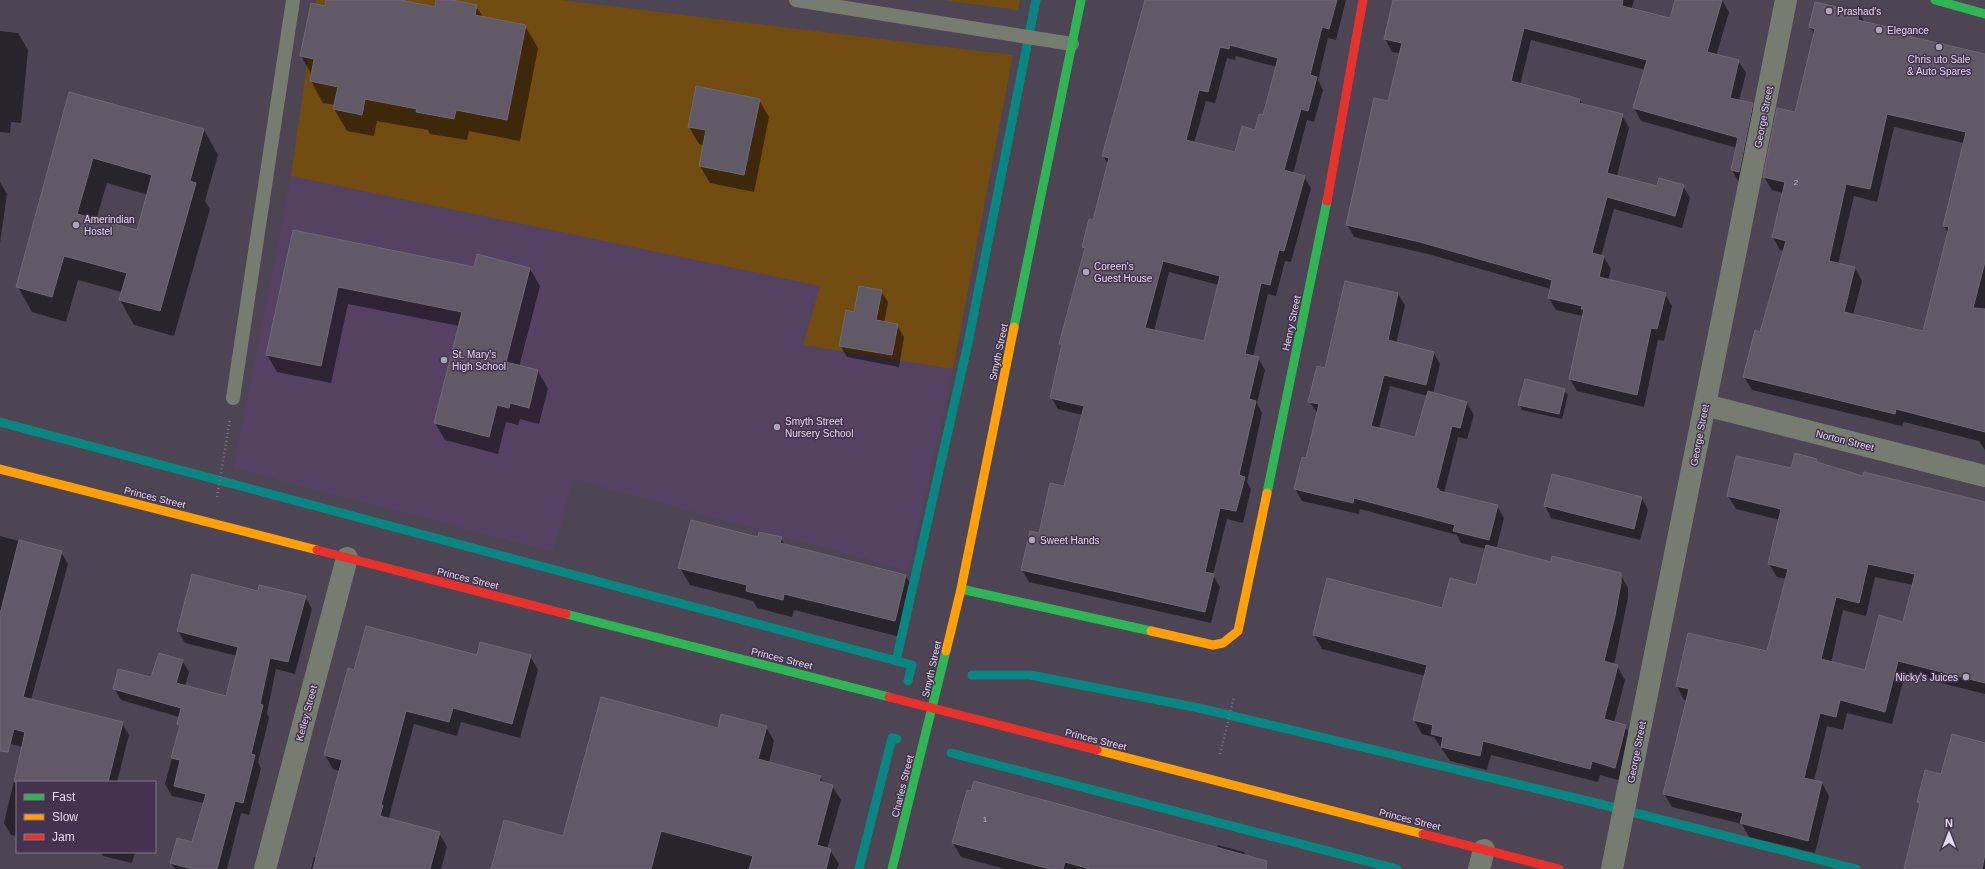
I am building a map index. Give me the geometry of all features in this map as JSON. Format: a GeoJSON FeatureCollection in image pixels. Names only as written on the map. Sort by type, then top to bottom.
{"type":"FeatureCollection","features":[{"type":"Feature","properties":{"kind":"street","name":"Smyth Street"},"geometry":{"type":"LineString","coordinates":[[933,708],[961,589],[1081,0]]}},
{"type":"Feature","properties":{"kind":"street","name":"Henry Street"},"geometry":{"type":"LineString","coordinates":[[961,589],[1212,644],[1223,642],[1232,638],[1238,631],[1320,238],[1363,0]]}},
{"type":"Feature","properties":{"kind":"street","name":"George Street"},"geometry":{"type":"LineString","coordinates":[[1612,869],[1786,0]]}},
{"type":"Feature","properties":{"kind":"street"},"geometry":{"type":"LineString","coordinates":[[1935,0],[1985,14]]}},
{"type":"Feature","properties":{"kind":"street","name":"Norton Street"},"geometry":{"type":"LineString","coordinates":[[1705,405],[1985,476]]}},
{"type":"Feature","properties":{"kind":"street","name":"Princes Street"},"geometry":{"type":"LineString","coordinates":[[0,469],[933,708],[1481,859],[1559,869]]}},
{"type":"Feature","properties":{"kind":"street","name":"Ketley Street"},"geometry":{"type":"LineString","coordinates":[[265,869],[347,558]]}},
{"type":"Feature","properties":{"kind":"street","name":"Charles Street"},"geometry":{"type":"LineString","coordinates":[[892,869],[933,708]]}},
{"type":"Feature","properties":{"kind":"lane"},"geometry":{"type":"LineString","coordinates":[[233,398],[293,0]]}},
{"type":"Feature","properties":{"kind":"lane"},"geometry":{"type":"LineString","coordinates":[[796,0],[1072,44]]}},
{"type":"Feature","properties":{"kind":"path"},"geometry":{"type":"LineString","coordinates":[[216,501],[233,398]]}},
{"type":"Feature","properties":{"kind":"path"},"geometry":{"type":"LineString","coordinates":[[1225,736],[1234,697]]}},
{"type":"Feature","properties":{"kind":"shaded area"},"geometry":{"type":"Polygon","coordinates":[[[316,0],[561,0],[1013,55],[953,369],[803,345],[820,286],[291,176],[316,0]]]}},
{"type":"Feature","properties":{"kind":"shaded area"},"geometry":{"type":"Polygon","coordinates":[[[942,0],[1020,0],[1018,10],[942,0]]]}},
{"type":"Feature","properties":{"kind":"shaded area","name":"St. Mary's High School"},"geometry":{"type":"Polygon","coordinates":[[[291,176],[820,286],[804,345],[953,369],[909,571],[573,479],[554,552],[233,468],[291,176]]]}},
{"type":"Feature","properties":{"kind":"building"},"geometry":{"type":"Polygon","coordinates":[[[326,0],[400,0],[435,7],[436,0],[453,0],[477,5],[475,15],[526,25],[507,120],[456,110],[454,119],[416,112],[417,109],[365,99],[362,115],[333,109],[338,87],[310,81],[314,59],[300,56],[311,3],[325,6],[326,0]]]}},
{"type":"Feature","properties":{"kind":"building"},"geometry":{"type":"Polygon","coordinates":[[[1145,0],[1337,0],[1329,29],[1322,27],[1310,75],[1317,77],[1308,111],[1301,109],[1284,170],[1305,176],[1284,251],[1279,250],[1270,285],[1261,283],[1245,354],[1259,357],[1249,399],[1256,401],[1239,475],[1245,477],[1236,511],[1220,508],[1205,572],[1214,574],[1205,612],[1021,570],[1030,531],[1039,533],[1050,483],[1064,486],[1084,406],[1050,398],[1062,344],[1059,344],[1085,248],[1082,247],[1089,219],[1093,220],[1109,158],[1102,156],[1145,0]],[[1230,45],[1229,49],[1220,47],[1208,92],[1199,90],[1186,140],[1235,152],[1242,126],[1255,130],[1259,114],[1263,115],[1278,58],[1230,45]],[[1163,261],[1145,328],[1204,341],[1220,276],[1163,261]]]}},
{"type":"Feature","properties":{"kind":"building"},"geometry":{"type":"Polygon","coordinates":[[[1393,0],[1623,0],[1622,6],[1670,18],[1675,0],[1722,0],[1707,52],[1739,60],[1730,98],[1753,103],[1739,172],[1731,170],[1738,138],[1633,108],[1647,60],[1524,28],[1511,81],[1580,99],[1579,103],[1623,114],[1607,173],[1657,186],[1659,178],[1684,185],[1675,216],[1607,197],[1592,253],[1604,256],[1599,277],[1666,293],[1657,329],[1651,328],[1637,395],[1569,379],[1584,309],[1581,309],[1582,306],[1548,298],[1552,280],[1420,242],[1346,225],[1374,98],[1388,101],[1402,43],[1384,39],[1393,0]]]}},
{"type":"Feature","properties":{"kind":"building"},"geometry":{"type":"Polygon","coordinates":[[[1815,2],[1859,12],[1858,20],[1896,29],[1895,33],[1985,54],[1985,262],[1973,308],[1985,309],[1985,432],[1896,409],[1895,414],[1743,377],[1755,330],[1760,332],[1786,241],[1772,237],[1785,182],[1763,177],[1777,108],[1795,112],[1815,29],[1809,27],[1815,2]],[[1887,114],[1870,189],[1846,184],[1829,261],[1855,267],[1844,312],[1923,331],[1949,227],[1943,226],[1966,132],[1887,114]]]}},
{"type":"Feature","properties":{"kind":"building"},"geometry":{"type":"Polygon","coordinates":[[[696,86],[760,99],[744,175],[699,166],[706,130],[688,127],[696,86]]]}},
{"type":"Feature","properties":{"kind":"building","name":"Amerindian Hostel"},"geometry":{"type":"Polygon","coordinates":[[[69,92],[204,129],[190,181],[196,183],[160,311],[119,300],[127,273],[64,256],[52,297],[16,287],[69,92]],[[93,158],[77,214],[137,230],[152,175],[93,158]]]}},
{"type":"Feature","properties":{"kind":"building"},"geometry":{"type":"Polygon","coordinates":[[[293,230],[474,267],[477,254],[530,268],[506,362],[538,370],[529,408],[510,403],[509,408],[497,405],[489,437],[434,423],[462,312],[338,287],[321,366],[266,355],[293,230]]]}},
{"type":"Feature","properties":{"kind":"building"},"geometry":{"type":"Polygon","coordinates":[[[1345,281],[1398,293],[1388,340],[1434,352],[1426,385],[1384,375],[1371,426],[1415,437],[1428,391],[1467,402],[1460,428],[1452,426],[1436,488],[1439,489],[1439,491],[1498,505],[1489,540],[1453,531],[1455,525],[1354,498],[1353,503],[1294,489],[1302,457],[1306,458],[1319,404],[1308,402],[1317,366],[1325,368],[1345,281]]]}},
{"type":"Feature","properties":{"kind":"building"},"geometry":{"type":"Polygon","coordinates":[[[859,286],[882,290],[876,320],[898,324],[892,355],[839,346],[846,310],[854,312],[859,286]]]}},
{"type":"Feature","properties":{"kind":"building"},"geometry":{"type":"Polygon","coordinates":[[[1525,379],[1565,389],[1559,414],[1518,405],[1525,379]]]}},
{"type":"Feature","properties":{"kind":"building"},"geometry":{"type":"Polygon","coordinates":[[[1795,453],[1817,459],[1817,462],[1863,476],[1864,472],[1985,502],[1985,683],[1898,661],[1885,712],[1840,700],[1836,717],[1820,713],[1804,778],[1822,782],[1808,841],[1740,823],[1743,813],[1663,794],[1689,689],[1676,686],[1688,633],[1767,651],[1788,569],[1768,564],[1781,509],[1727,496],[1736,456],[1791,468],[1795,453]],[[1868,564],[1859,603],[1836,597],[1821,659],[1865,670],[1879,615],[1903,622],[1915,574],[1868,564]]]}},
{"type":"Feature","properties":{"kind":"building"},"geometry":{"type":"Polygon","coordinates":[[[1552,474],[1642,497],[1634,529],[1544,506],[1552,474]]]}},
{"type":"Feature","properties":{"kind":"building"},"geometry":{"type":"Polygon","coordinates":[[[691,520],[758,537],[759,532],[782,537],[780,543],[906,575],[895,621],[784,594],[783,600],[746,591],[747,585],[678,568],[691,520]]]}},
{"type":"Feature","properties":{"kind":"building"},"geometry":{"type":"Polygon","coordinates":[[[19,540],[62,551],[23,697],[123,722],[108,781],[14,782],[25,732],[14,729],[8,752],[0,751],[0,614],[19,540]]]}},
{"type":"Feature","properties":{"kind":"building"},"geometry":{"type":"Polygon","coordinates":[[[1486,545],[1551,562],[1552,556],[1621,573],[1621,583],[1615,616],[1604,661],[1618,665],[1604,719],[1626,725],[1615,768],[1592,761],[1590,769],[1483,741],[1480,756],[1441,747],[1443,737],[1431,734],[1433,725],[1413,720],[1427,665],[1313,635],[1327,578],[1442,608],[1450,578],[1476,585],[1486,545]]]}},
{"type":"Feature","properties":{"kind":"building"},"geometry":{"type":"Polygon","coordinates":[[[192,574],[258,591],[259,585],[306,596],[288,662],[270,658],[260,704],[263,705],[251,754],[255,755],[243,803],[235,801],[217,869],[192,869],[170,863],[177,838],[192,842],[206,794],[174,786],[180,760],[171,758],[180,725],[177,724],[181,708],[113,689],[118,669],[151,677],[159,653],[183,660],[176,683],[226,696],[238,647],[177,631],[192,574]]]}},
{"type":"Feature","properties":{"kind":"building"},"geometry":{"type":"Polygon","coordinates":[[[366,626],[477,655],[480,642],[531,655],[512,724],[453,708],[449,722],[406,711],[381,805],[383,805],[380,816],[440,832],[430,869],[313,869],[342,760],[324,755],[348,668],[354,670],[366,626]]]}},
{"type":"Feature","properties":{"kind":"building"},"geometry":{"type":"Polygon","coordinates":[[[601,697],[718,728],[721,714],[767,726],[758,759],[821,776],[819,781],[833,785],[817,845],[831,849],[826,869],[749,869],[753,856],[661,831],[651,869],[491,869],[504,820],[563,836],[601,697]]]}},
{"type":"Feature","properties":{"kind":"building"},"geometry":{"type":"Polygon","coordinates":[[[1952,734],[1985,743],[1985,854],[1982,869],[1904,869],[1920,803],[1917,802],[1925,770],[1941,774],[1952,734]]]}},
{"type":"Feature","properties":{"kind":"building"},"geometry":{"type":"Polygon","coordinates":[[[974,781],[1267,861],[1266,869],[1090,869],[1065,862],[1063,869],[1050,869],[952,843],[967,790],[971,791],[974,781]]]}},
{"type":"Feature","properties":{"kind":"waterway"},"geometry":{"type":"LineString","coordinates":[[896,661],[968,343],[1036,0]]}},
{"type":"Feature","properties":{"kind":"waterway"},"geometry":{"type":"LineString","coordinates":[[0,422],[912,665],[908,681]]}},
{"type":"Feature","properties":{"kind":"waterway"},"geometry":{"type":"LineString","coordinates":[[972,675],[1030,675],[1199,708],[1588,801],[1856,869]]}},
{"type":"Feature","properties":{"kind":"waterway"},"geometry":{"type":"LineString","coordinates":[[859,869],[892,738],[897,739]]}},
{"type":"Feature","properties":{"kind":"waterway"},"geometry":{"type":"LineString","coordinates":[[951,753],[1397,869]]}},
{"type":"Feature","properties":{"kind":"traffic: fast"},"geometry":{"type":"LineString","coordinates":[[1014,327],[1081,0]]}},
{"type":"Feature","properties":{"kind":"traffic: fast"},"geometry":{"type":"LineString","coordinates":[[1935,0],[1985,14]]}},
{"type":"Feature","properties":{"kind":"traffic: fast"},"geometry":{"type":"LineString","coordinates":[[1267,493],[1327,201]]}},
{"type":"Feature","properties":{"kind":"traffic: fast"},"geometry":{"type":"LineString","coordinates":[[961,589],[1151,631]]}},
{"type":"Feature","properties":{"kind":"traffic: fast"},"geometry":{"type":"LineString","coordinates":[[566,614],[889,697]]}},
{"type":"Feature","properties":{"kind":"traffic: fast"},"geometry":{"type":"LineString","coordinates":[[892,869],[946,651]]}},
{"type":"Feature","properties":{"kind":"traffic: slow"},"geometry":{"type":"LineString","coordinates":[[946,651],[961,589],[1014,327]]}},
{"type":"Feature","properties":{"kind":"traffic: slow"},"geometry":{"type":"LineString","coordinates":[[0,469],[317,550]]}},
{"type":"Feature","properties":{"kind":"traffic: slow"},"geometry":{"type":"LineString","coordinates":[[1151,631],[1213,645],[1223,643],[1238,631],[1267,493]]}},
{"type":"Feature","properties":{"kind":"traffic: slow"},"geometry":{"type":"LineString","coordinates":[[1097,750],[1423,834]]}},
{"type":"Feature","properties":{"kind":"traffic: jam"},"geometry":{"type":"LineString","coordinates":[[1327,201],[1363,0]]}},
{"type":"Feature","properties":{"kind":"traffic: jam"},"geometry":{"type":"LineString","coordinates":[[317,550],[566,614]]}},
{"type":"Feature","properties":{"kind":"traffic: jam"},"geometry":{"type":"LineString","coordinates":[[889,697],[1097,750]]}},
{"type":"Feature","properties":{"kind":"traffic: jam"},"geometry":{"type":"LineString","coordinates":[[1423,834],[1559,869]]}},
{"type":"Feature","properties":{"kind":"place","name":"Prashad's"},"geometry":{"type":"Point","coordinates":[1829,11]}},
{"type":"Feature","properties":{"kind":"place","name":"Elegance"},"geometry":{"type":"Point","coordinates":[1879,30]}},
{"type":"Feature","properties":{"kind":"place","name":"Chris uto Sale & Auto Spares"},"geometry":{"type":"Point","coordinates":[1939,47]}},
{"type":"Feature","properties":{"kind":"place","name":"Amerindian Hostel"},"geometry":{"type":"Point","coordinates":[76,225]}},
{"type":"Feature","properties":{"kind":"place","name":"Coreen's Guest House"},"geometry":{"type":"Point","coordinates":[1086,272]}},
{"type":"Feature","properties":{"kind":"place","name":"St. Mary's High School"},"geometry":{"type":"Point","coordinates":[444,360]}},
{"type":"Feature","properties":{"kind":"place","name":"Smyth Street Nursery School"},"geometry":{"type":"Point","coordinates":[777,427]}},
{"type":"Feature","properties":{"kind":"place","name":"Sweet Hands"},"geometry":{"type":"Point","coordinates":[1032,540]}},
{"type":"Feature","properties":{"kind":"place","name":"Nicky's Juices"},"geometry":{"type":"Point","coordinates":[1966,677]}}]}
